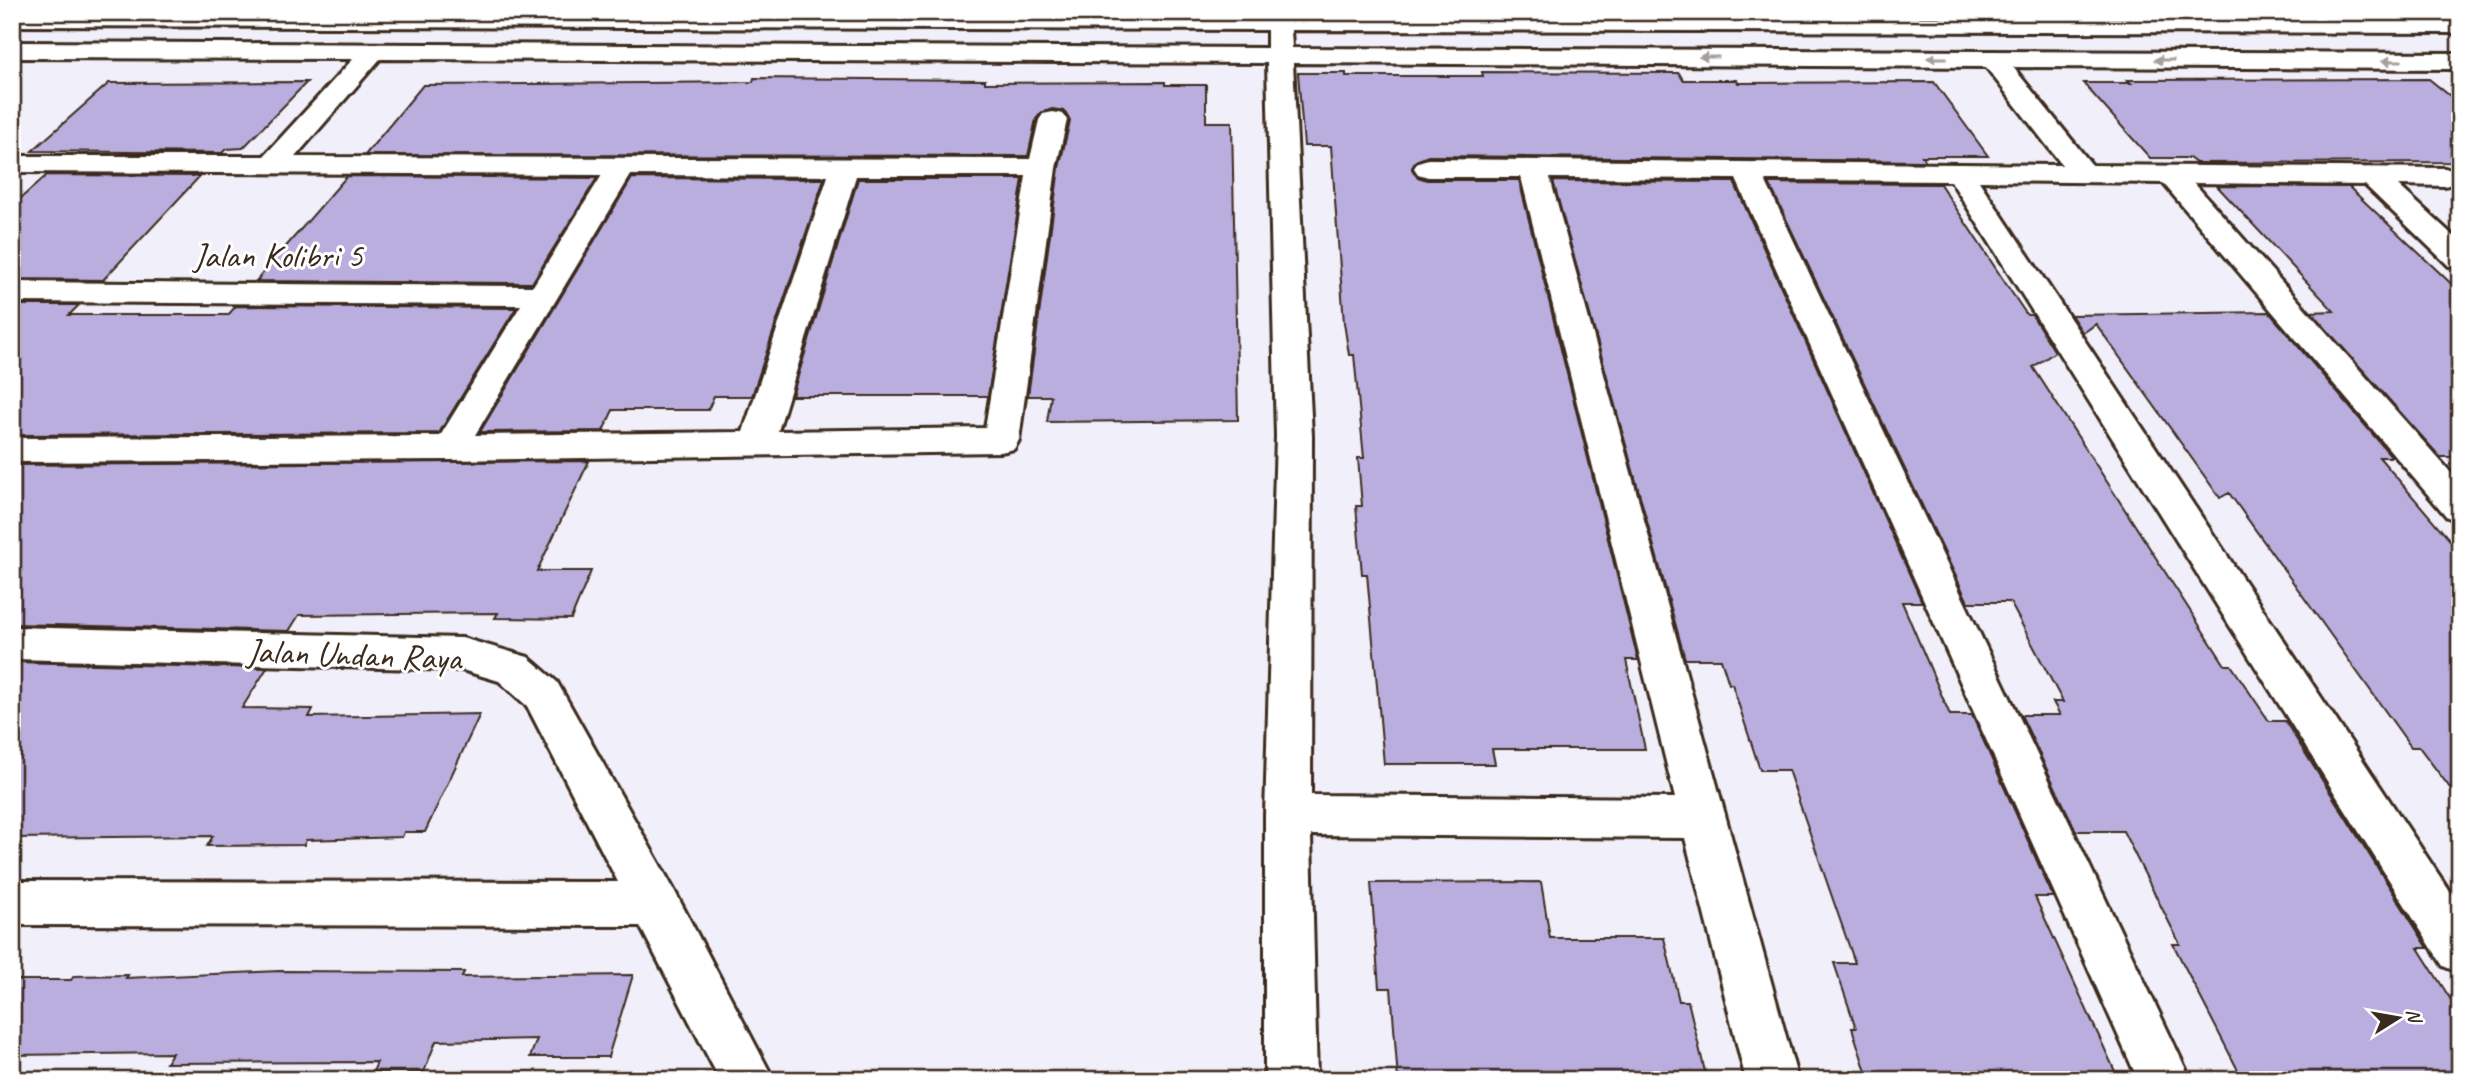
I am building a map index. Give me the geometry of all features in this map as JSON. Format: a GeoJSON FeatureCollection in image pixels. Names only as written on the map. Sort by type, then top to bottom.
{"type":"FeatureCollection","features":[{"type":"Feature","properties":{"kind":"street"},"geometry":{"type":"LineString","coordinates":[[12,19],[94,16],[803,17],[1279,30],[1993,58],[2460,61]]}},
{"type":"Feature","properties":{"kind":"street"},"geometry":{"type":"LineString","coordinates":[[12,51],[374,51],[1279,30],[1960,19],[2460,26]]}},
{"type":"Feature","properties":{"kind":"street"},"geometry":{"type":"LineString","coordinates":[[1279,30],[1294,436],[1288,815],[1291,1080]]}},
{"type":"Feature","properties":{"kind":"street"},"geometry":{"type":"LineString","coordinates":[[272,165],[374,51]]}},
{"type":"Feature","properties":{"kind":"street"},"geometry":{"type":"LineString","coordinates":[[1993,58],[2000,71],[2084,174]]}},
{"type":"Feature","properties":{"kind":"street"},"geometry":{"type":"LineString","coordinates":[[12,450],[450,449],[1001,440],[1042,168],[1053,121]]}},
{"type":"Feature","properties":{"kind":"street"},"geometry":{"type":"LineString","coordinates":[[12,164],[1042,168]]}},
{"type":"Feature","properties":{"kind":"street"},"geometry":{"type":"LineString","coordinates":[[450,449],[622,166]]}},
{"type":"Feature","properties":{"kind":"street"},"geometry":{"type":"LineString","coordinates":[[757,442],[845,167]]}},
{"type":"Feature","properties":{"kind":"street"},"geometry":{"type":"LineString","coordinates":[[1428,167],[2445,177]]}},
{"type":"Feature","properties":{"kind":"street"},"geometry":{"type":"LineString","coordinates":[[1533,169],[1772,1080]]}},
{"type":"Feature","properties":{"kind":"street"},"geometry":{"type":"LineString","coordinates":[[1746,170],[2165,1080]]}},
{"type":"Feature","properties":{"kind":"street"},"geometry":{"type":"LineString","coordinates":[[1959,172],[2460,950]]}},
{"type":"Feature","properties":{"kind":"street"},"geometry":{"type":"LineString","coordinates":[[2171,175],[2460,508]]}},
{"type":"Feature","properties":{"kind":"street"},"geometry":{"type":"LineString","coordinates":[[2372,176],[2460,259]]}},
{"type":"Feature","properties":{"kind":"street","name":"Jalan Kolibri 5"},"geometry":{"type":"LineString","coordinates":[[12,292],[542,296]]}},
{"type":"Feature","properties":{"kind":"street","name":"Jalan Undan Raya"},"geometry":{"type":"LineString","coordinates":[[12,643],[462,654],[513,669],[542,694],[748,1080]]}},
{"type":"Feature","properties":{"kind":"street"},"geometry":{"type":"LineString","coordinates":[[1288,815],[1703,818]]}},
{"type":"Feature","properties":{"kind":"street"},"geometry":{"type":"LineString","coordinates":[[12,903],[656,904]]}},
{"type":"Feature","properties":{"kind":"building"},"geometry":{"type":"Polygon","coordinates":[[[1482,72],[1679,73],[1683,80],[1737,80],[1738,83],[1934,82],[1988,156],[1922,156],[1926,161],[1428,156],[1416,161],[1412,169],[1417,177],[1427,180],[1519,180],[1638,660],[1626,660],[1645,749],[1492,749],[1495,764],[1384,764],[1367,574],[1362,574],[1356,506],[1362,506],[1358,458],[1364,458],[1354,355],[1349,355],[1344,323],[1331,146],[1304,146],[1298,73],[1346,73],[1346,76],[1483,76],[1482,72]]]}},
{"type":"Feature","properties":{"kind":"building"},"geometry":{"type":"Polygon","coordinates":[[[754,78],[985,80],[985,83],[1165,82],[1165,85],[1206,85],[1206,122],[1232,122],[1238,420],[1047,422],[1051,396],[1028,396],[1059,168],[1070,121],[1064,111],[1052,109],[1041,113],[1036,119],[1028,156],[365,155],[423,85],[753,82],[754,78]]]}},
{"type":"Feature","properties":{"kind":"building"},"geometry":{"type":"Polygon","coordinates":[[[2429,79],[2460,104],[2460,162],[2196,163],[2189,158],[2150,158],[2083,83],[2131,83],[2127,80],[2429,79]]]}},
{"type":"Feature","properties":{"kind":"building"},"geometry":{"type":"Polygon","coordinates":[[[307,82],[243,148],[226,149],[222,153],[32,151],[109,83],[307,82]]]}},
{"type":"Feature","properties":{"kind":"building"},"geometry":{"type":"Polygon","coordinates":[[[47,175],[200,176],[103,280],[12,279],[12,206],[47,175]]]}},
{"type":"Feature","properties":{"kind":"building"},"geometry":{"type":"Polygon","coordinates":[[[347,176],[597,178],[532,283],[256,281],[347,176]]]}},
{"type":"Feature","properties":{"kind":"building"},"geometry":{"type":"Polygon","coordinates":[[[632,178],[824,179],[752,396],[714,396],[708,410],[613,410],[603,431],[480,432],[632,178]]]}},
{"type":"Feature","properties":{"kind":"building"},"geometry":{"type":"Polygon","coordinates":[[[858,179],[1023,179],[988,396],[792,396],[858,179]]]}},
{"type":"Feature","properties":{"kind":"building"},"geometry":{"type":"Polygon","coordinates":[[[1553,181],[1734,182],[1922,602],[1902,602],[1950,715],[1972,715],[2053,897],[2035,897],[2119,1080],[1868,1078],[1852,1028],[1856,1028],[1834,963],[1855,963],[1788,770],[1760,770],[1721,659],[1685,659],[1553,181]]]}},
{"type":"Feature","properties":{"kind":"building"},"geometry":{"type":"Polygon","coordinates":[[[1769,183],[1940,184],[2027,315],[2032,315],[2055,352],[2033,367],[2225,665],[2231,665],[2269,721],[2285,721],[2428,948],[2418,948],[2460,1014],[2460,1080],[2243,1080],[2173,944],[2180,944],[2123,831],[2076,831],[2021,715],[2060,715],[2053,702],[2063,702],[2010,602],[1968,602],[1769,183]]]}},
{"type":"Feature","properties":{"kind":"building"},"geometry":{"type":"Polygon","coordinates":[[[2217,186],[2349,187],[2460,292],[2460,457],[2440,457],[2311,312],[2334,311],[2217,186]]]}},
{"type":"Feature","properties":{"kind":"building"},"geometry":{"type":"Polygon","coordinates":[[[12,305],[79,305],[69,315],[228,315],[236,306],[516,308],[439,433],[12,435],[12,305]]]}},
{"type":"Feature","properties":{"kind":"building"},"geometry":{"type":"Polygon","coordinates":[[[2269,312],[2392,457],[2379,457],[2460,552],[2460,801],[2419,747],[2411,747],[2229,493],[2220,498],[2096,324],[2083,333],[2071,315],[2269,312]]]}},
{"type":"Feature","properties":{"kind":"building"},"geometry":{"type":"Polygon","coordinates":[[[589,461],[537,571],[591,571],[571,619],[495,618],[498,613],[299,615],[289,631],[12,624],[12,465],[589,461]]]}},
{"type":"Feature","properties":{"kind":"building"},"geometry":{"type":"Polygon","coordinates":[[[12,662],[267,668],[242,708],[313,709],[309,717],[480,714],[425,832],[404,832],[402,837],[306,840],[304,845],[207,846],[213,836],[12,838],[12,662]]]}},
{"type":"Feature","properties":{"kind":"building"},"geometry":{"type":"Polygon","coordinates":[[[1541,882],[1550,938],[1664,938],[1679,1001],[1688,1001],[1707,1080],[1398,1080],[1391,988],[1379,988],[1371,883],[1541,882]]]}},
{"type":"Feature","properties":{"kind":"building"},"geometry":{"type":"Polygon","coordinates":[[[279,971],[464,972],[462,977],[633,975],[608,1057],[530,1057],[537,1039],[436,1041],[424,1072],[373,1072],[377,1062],[166,1063],[172,1053],[12,1055],[12,980],[279,971]]]}}]}
